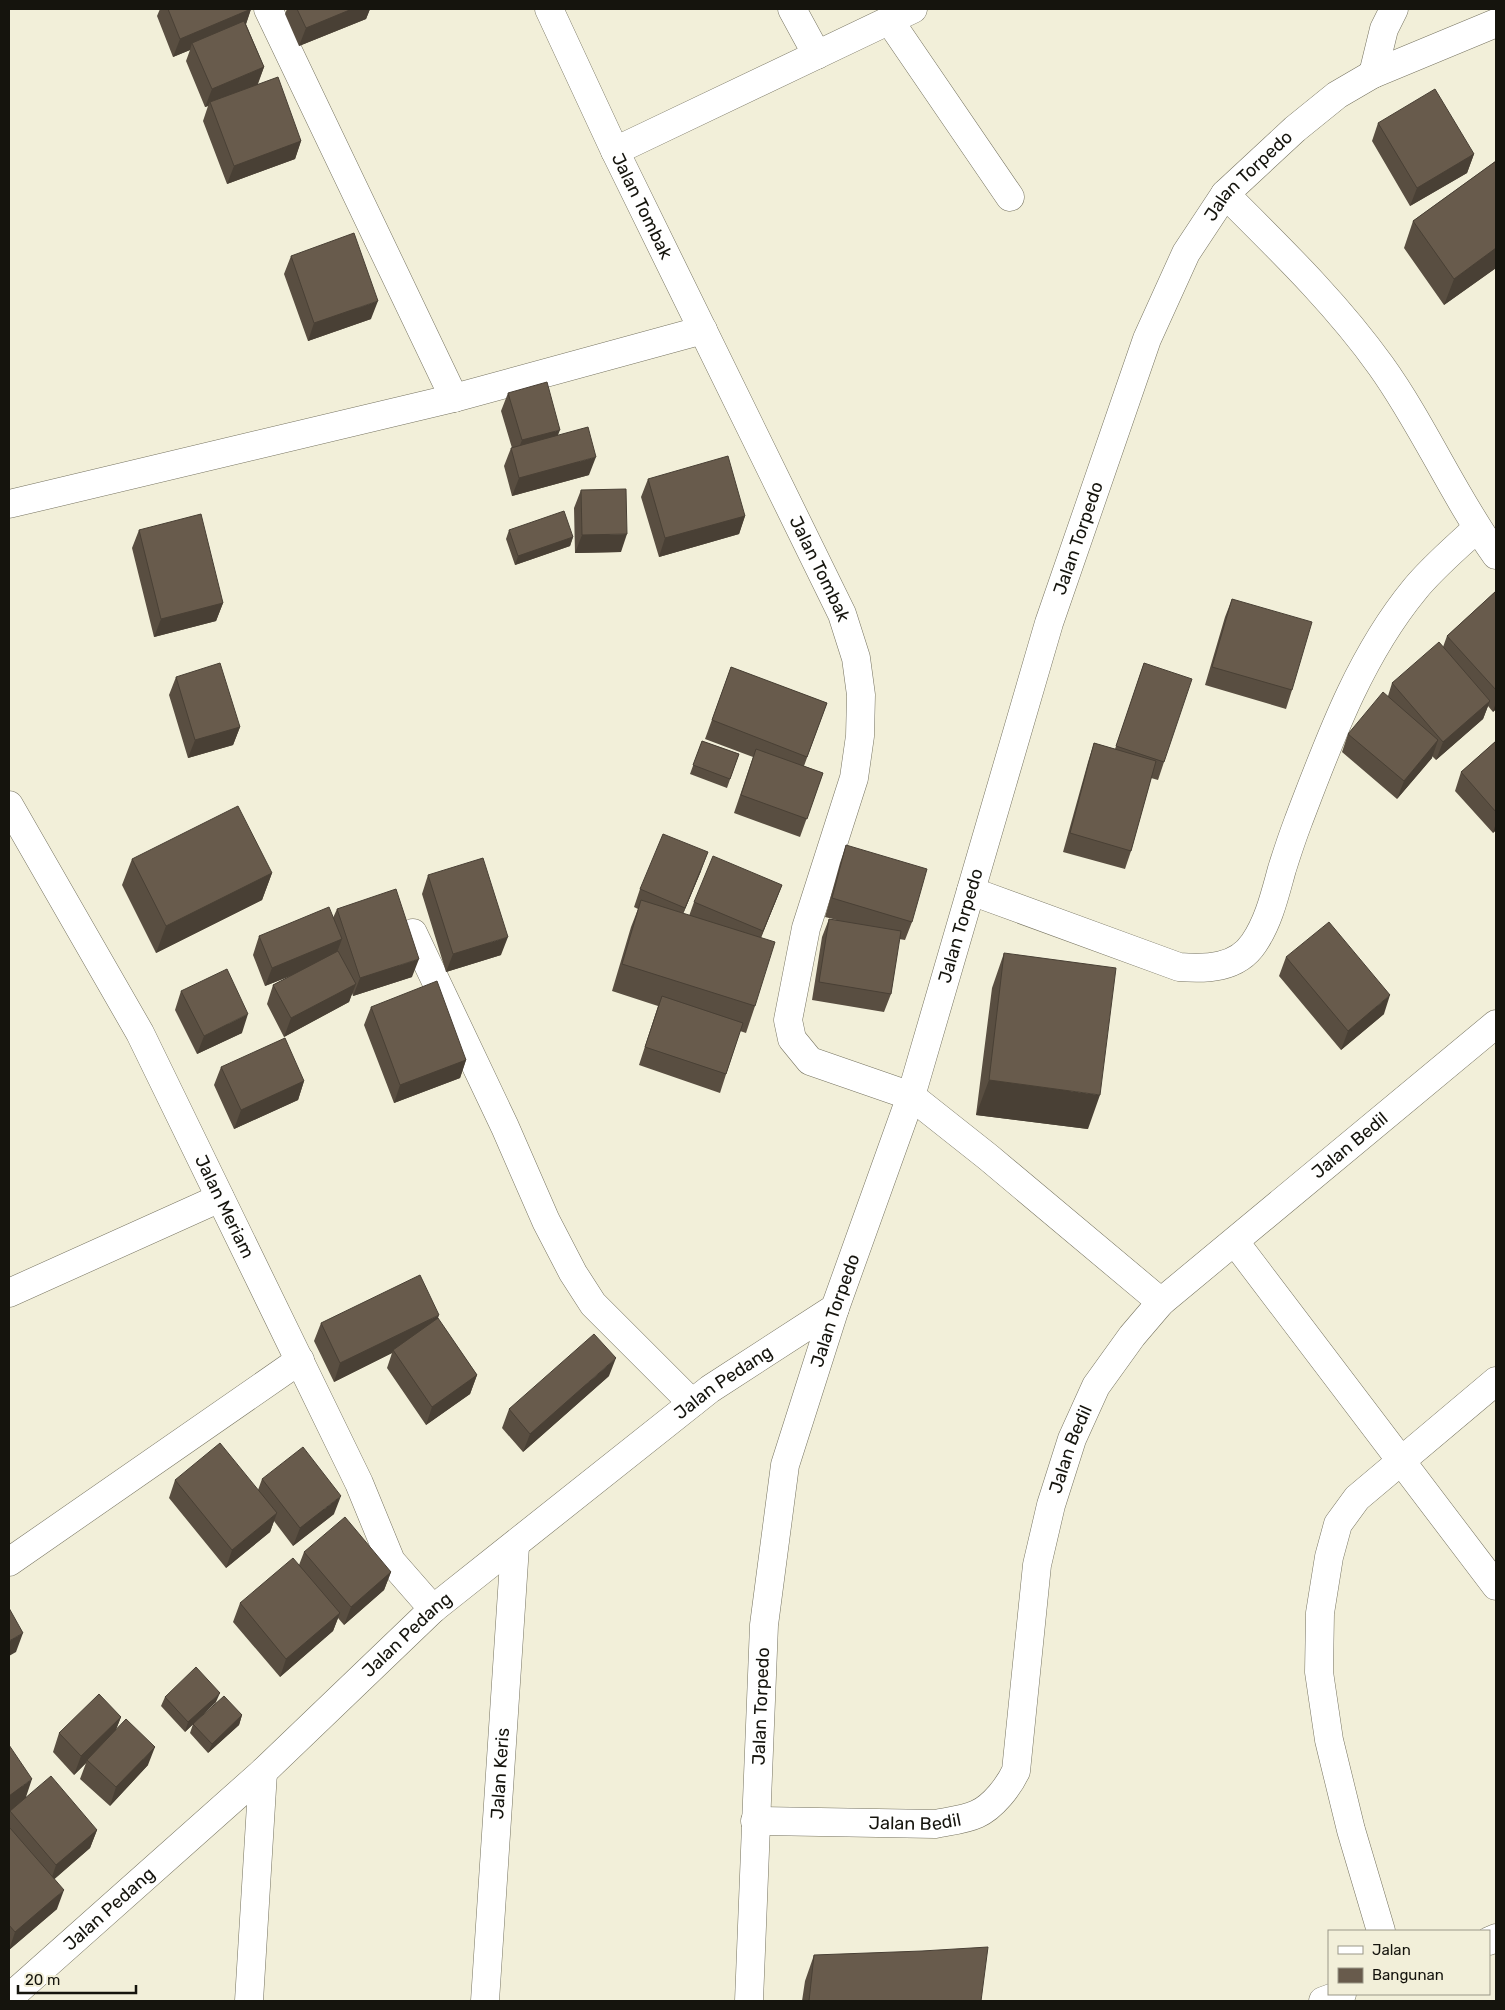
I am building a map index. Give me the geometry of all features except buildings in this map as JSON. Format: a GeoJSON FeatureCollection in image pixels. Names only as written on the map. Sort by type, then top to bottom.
{"type":"FeatureCollection","features":[{"type":"Feature","properties":{"kind":"street"},"geometry":{"type":"LineString","coordinates":[[268,9],[454,398]]}},
{"type":"Feature","properties":{"kind":"street","name":"Jalan Tombak"},"geometry":{"type":"LineString","coordinates":[[549,9],[615,151],[842,614],[856,658],[862,695],[860,736],[854,778],[806,928],[788,1020],[792,1039],[810,1061],[911,1096],[988,1157],[1161,1302]]}},
{"type":"Feature","properties":{"kind":"street"},"geometry":{"type":"LineString","coordinates":[[792,9],[817,55]]}},
{"type":"Feature","properties":{"kind":"street"},"geometry":{"type":"LineString","coordinates":[[615,151],[913,9]]}},
{"type":"Feature","properties":{"kind":"street"},"geometry":{"type":"LineString","coordinates":[[1373,74],[1384,28],[1394,9]]}},
{"type":"Feature","properties":{"kind":"street"},"geometry":{"type":"LineString","coordinates":[[889,20],[1010,198]]}},
{"type":"Feature","properties":{"kind":"street","name":"Jalan Torpedo"},"geometry":{"type":"LineString","coordinates":[[749,2001],[764,1625],[785,1465],[835,1308],[911,1096],[1049,623],[1147,339],[1186,253],[1225,194],[1302,123],[1337,95],[1373,74],[1496,23]]}},
{"type":"Feature","properties":{"kind":"street"},"geometry":{"type":"LineString","coordinates":[[1225,194],[1330,302],[1381,366],[1438,457],[1477,528],[1496,555]]}},
{"type":"Feature","properties":{"kind":"street"},"geometry":{"type":"LineString","coordinates":[[9,504],[454,398],[704,330]]}},
{"type":"Feature","properties":{"kind":"street"},"geometry":{"type":"LineString","coordinates":[[971,891],[1179,967],[1201,968],[1218,966],[1236,960],[1254,945],[1268,919],[1287,853],[1328,744],[1372,650],[1415,589],[1477,528]]}},
{"type":"Feature","properties":{"kind":"street","name":"Jalan Meriam"},"geometry":{"type":"LineString","coordinates":[[9,805],[140,1033],[359,1483],[391,1561],[433,1610]]}},
{"type":"Feature","properties":{"kind":"street"},"geometry":{"type":"LineString","coordinates":[[412,933],[505,1127],[546,1221],[573,1273],[593,1304],[692,1403]]}},
{"type":"Feature","properties":{"kind":"street","name":"Jalan Bedil"},"geometry":{"type":"LineString","coordinates":[[756,1821],[935,1824],[980,1814],[1008,1788],[1016,1771],[1037,1565],[1051,1505],[1072,1439],[1096,1386],[1132,1336],[1161,1302],[1496,1024]]}},
{"type":"Feature","properties":{"kind":"street"},"geometry":{"type":"LineString","coordinates":[[9,1293],[220,1198]]}},
{"type":"Feature","properties":{"kind":"street"},"geometry":{"type":"LineString","coordinates":[[1235,1242],[1496,1586]]}},
{"type":"Feature","properties":{"kind":"street","name":"Jalan Pedang"},"geometry":{"type":"LineString","coordinates":[[9,1998],[263,1772],[433,1610],[710,1389],[835,1308]]}},
{"type":"Feature","properties":{"kind":"street"},"geometry":{"type":"LineString","coordinates":[[9,1562],[300,1360]]}},
{"type":"Feature","properties":{"kind":"street"},"geometry":{"type":"LineString","coordinates":[[1381,1930],[1351,1830],[1329,1740],[1319,1672],[1320,1613],[1329,1557],[1338,1524],[1357,1498],[1496,1381]]}},
{"type":"Feature","properties":{"kind":"street","name":"Jalan Keris"},"geometry":{"type":"LineString","coordinates":[[485,2001],[515,1546]]}},
{"type":"Feature","properties":{"kind":"street"},"geometry":{"type":"LineString","coordinates":[[249,2001],[263,1772]]}},
{"type":"Feature","properties":{"kind":"street"},"geometry":{"type":"LineString","coordinates":[[1323,2001],[1339,1995]]}}]}
